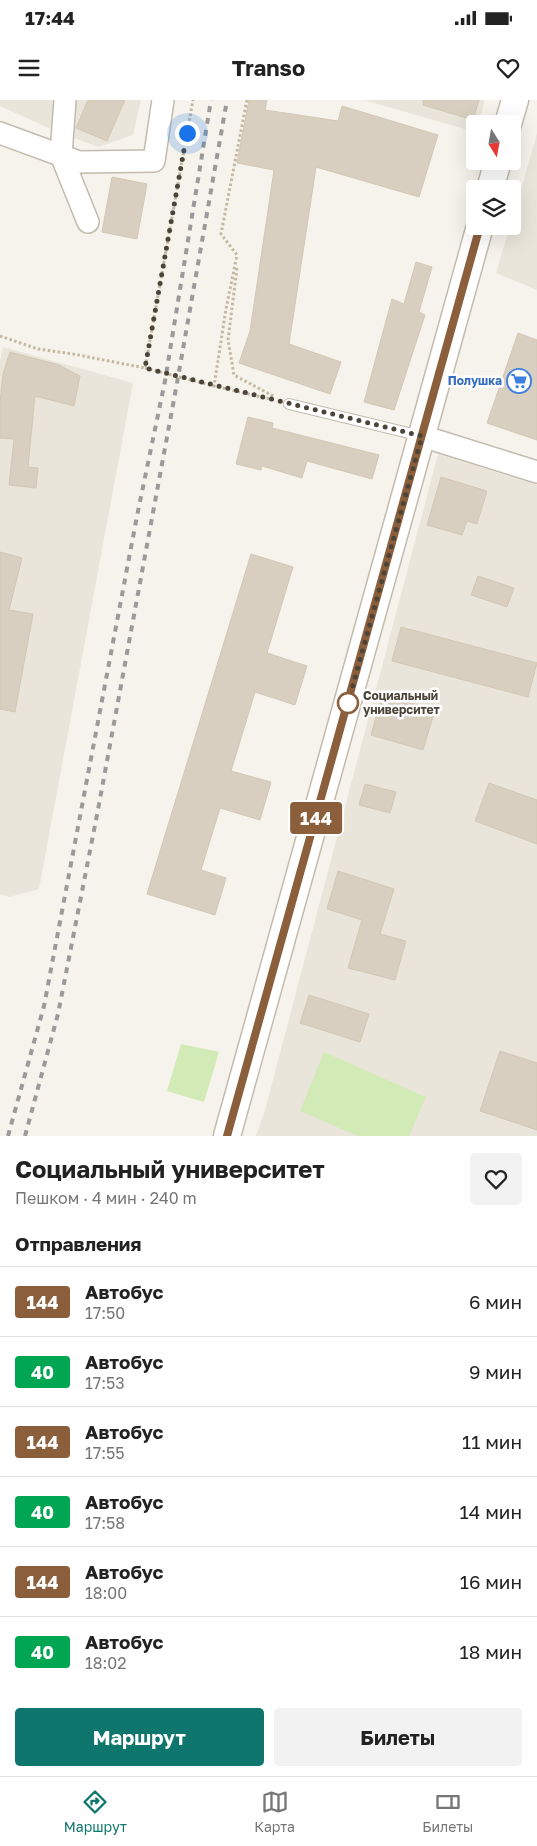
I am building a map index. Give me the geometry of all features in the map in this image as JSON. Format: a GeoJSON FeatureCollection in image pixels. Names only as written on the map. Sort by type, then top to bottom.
{"type":"FeatureCollection","features":[{"type":"Feature","properties":{"kind":"street"},"geometry":{"type":"LineString","coordinates":[[65,100],[61,155],[88,222]]}},
{"type":"Feature","properties":{"kind":"street"},"geometry":{"type":"LineString","coordinates":[[0,133],[78,162],[154,161],[163,100]]}},
{"type":"Feature","properties":{"kind":"street"},"geometry":{"type":"LineString","coordinates":[[511,115],[515,100]]}},
{"type":"Feature","properties":{"kind":"street"},"geometry":{"type":"LineString","coordinates":[[227,1136],[478,235]]}},
{"type":"Feature","properties":{"kind":"street"},"geometry":{"type":"LineString","coordinates":[[422,436],[537,472]]}},
{"type":"Feature","properties":{"kind":"lane"},"geometry":{"type":"LineString","coordinates":[[289,404],[422,436]]}},
{"type":"Feature","properties":{"kind":"path"},"geometry":{"type":"LineString","coordinates":[[145,368],[193,100]]}},
{"type":"Feature","properties":{"kind":"path"},"geometry":{"type":"LineString","coordinates":[[247,100],[221,234],[237,255],[235,293],[228,340],[234,375],[289,404]]}},
{"type":"Feature","properties":{"kind":"path"},"geometry":{"type":"LineString","coordinates":[[214,386],[237,255]]}},
{"type":"Feature","properties":{"kind":"path"},"geometry":{"type":"LineString","coordinates":[[0,336],[38,349],[145,368],[289,404]]}},
{"type":"Feature","properties":{"kind":"shaded area"},"geometry":{"type":"Polygon","coordinates":[[[0,100],[57,100],[51,129],[0,106],[0,100]]]}},
{"type":"Feature","properties":{"kind":"shaded area"},"geometry":{"type":"Polygon","coordinates":[[[77,100],[141,100],[133,135],[98,147],[72,137],[77,100]]]}},
{"type":"Feature","properties":{"kind":"shaded area"},"geometry":{"type":"Polygon","coordinates":[[[364,100],[485,100],[481,115],[466,115],[466,129],[364,100]]]}},
{"type":"Feature","properties":{"kind":"shaded area"},"geometry":{"type":"Polygon","coordinates":[[[537,133],[537,290],[496,273],[507,235],[521,235],[521,190],[537,133]]]}},
{"type":"Feature","properties":{"kind":"shaded area"},"geometry":{"type":"Polygon","coordinates":[[[3,347],[133,383],[39,889],[9,897],[0,894],[0,361],[3,347]]]}},
{"type":"Feature","properties":{"kind":"shaded area"},"geometry":{"type":"Polygon","coordinates":[[[438,454],[537,485],[537,1136],[256,1136],[265,1110],[438,454]]]}},
{"type":"Feature","properties":{"kind":"green space"},"geometry":{"type":"Polygon","coordinates":[[[181,1044],[219,1052],[204,1102],[167,1091],[181,1044]]]}},
{"type":"Feature","properties":{"kind":"green space"},"geometry":{"type":"Polygon","coordinates":[[[324,1052],[426,1097],[409,1136],[358,1136],[300,1111],[324,1052]]]}},
{"type":"Feature","properties":{"kind":"building"},"geometry":{"type":"Polygon","coordinates":[[[88,100],[125,100],[107,141],[76,128],[88,100]]]}},
{"type":"Feature","properties":{"kind":"building"},"geometry":{"type":"Polygon","coordinates":[[[249,100],[267,100],[265,110],[338,121],[342,106],[438,135],[419,197],[316,167],[289,344],[341,362],[330,394],[239,363],[250,331],[274,170],[237,163],[249,100]]]}},
{"type":"Feature","properties":{"kind":"building"},"geometry":{"type":"Polygon","coordinates":[[[423,100],[479,100],[474,115],[466,115],[466,118],[423,105],[423,100]]]}},
{"type":"Feature","properties":{"kind":"building"},"geometry":{"type":"Polygon","coordinates":[[[112,177],[147,184],[137,239],[102,232],[112,177]]]}},
{"type":"Feature","properties":{"kind":"building"},"geometry":{"type":"Polygon","coordinates":[[[416,262],[432,267],[419,312],[425,315],[394,410],[364,402],[392,299],[404,304],[416,262]]]}},
{"type":"Feature","properties":{"kind":"building","name":"Полушка"},"geometry":{"type":"Polygon","coordinates":[[[518,333],[537,340],[537,440],[487,423],[518,333]]]}},
{"type":"Feature","properties":{"kind":"building"},"geometry":{"type":"Polygon","coordinates":[[[10,352],[59,365],[80,376],[74,406],[35,396],[28,467],[38,468],[36,488],[9,485],[14,439],[0,438],[0,403],[3,374],[10,352]]]}},
{"type":"Feature","properties":{"kind":"building"},"geometry":{"type":"Polygon","coordinates":[[[248,417],[273,423],[272,428],[379,455],[372,479],[307,461],[302,478],[262,466],[261,470],[236,464],[248,417]]]}},
{"type":"Feature","properties":{"kind":"building"},"geometry":{"type":"Polygon","coordinates":[[[441,477],[487,491],[477,524],[467,521],[462,535],[427,525],[441,477]]]}},
{"type":"Feature","properties":{"kind":"building"},"geometry":{"type":"Polygon","coordinates":[[[0,552],[22,558],[9,610],[33,614],[15,712],[0,709],[0,552]]]}},
{"type":"Feature","properties":{"kind":"building"},"geometry":{"type":"Polygon","coordinates":[[[251,554],[293,567],[267,653],[307,666],[295,705],[255,692],[231,771],[271,782],[260,820],[220,808],[201,870],[226,878],[215,915],[147,894],[251,554]]]}},
{"type":"Feature","properties":{"kind":"building"},"geometry":{"type":"Polygon","coordinates":[[[478,576],[514,588],[507,607],[471,595],[478,576]]]}},
{"type":"Feature","properties":{"kind":"building"},"geometry":{"type":"Polygon","coordinates":[[[401,627],[537,663],[528,697],[392,661],[401,627]]]}},
{"type":"Feature","properties":{"kind":"building"},"geometry":{"type":"Polygon","coordinates":[[[382,695],[435,710],[423,750],[371,735],[382,695]]]}},
{"type":"Feature","properties":{"kind":"building"},"geometry":{"type":"Polygon","coordinates":[[[489,783],[537,800],[537,844],[475,821],[489,783]]]}},
{"type":"Feature","properties":{"kind":"building"},"geometry":{"type":"Polygon","coordinates":[[[365,784],[396,792],[390,813],[359,805],[365,784]]]}},
{"type":"Feature","properties":{"kind":"building"},"geometry":{"type":"Polygon","coordinates":[[[338,871],[394,889],[380,934],[406,941],[395,980],[348,968],[362,920],[327,909],[338,871]]]}},
{"type":"Feature","properties":{"kind":"building"},"geometry":{"type":"Polygon","coordinates":[[[309,995],[369,1014],[360,1042],[300,1023],[309,995]]]}},
{"type":"Feature","properties":{"kind":"building"},"geometry":{"type":"Polygon","coordinates":[[[500,1051],[537,1063],[537,1130],[480,1111],[500,1051]]]}},
{"type":"Feature","properties":{"kind":"railway"},"geometry":{"type":"LineString","coordinates":[[8,1136],[44,1006],[137,516],[165,381],[211,100]]}},
{"type":"Feature","properties":{"kind":"railway"},"geometry":{"type":"LineString","coordinates":[[25,1136],[58,1014],[97,815],[227,100]]}},
{"type":"Feature","properties":{"kind":"bus line","name":"144"},"geometry":{"type":"LineString","coordinates":[[227,1136],[477,235]]}},
{"type":"Feature","properties":{"kind":"place","name":"Полушка"},"geometry":{"type":"Point","coordinates":[519,381]}},
{"type":"Feature","properties":{"kind":"place","name":"Социальный университет"},"geometry":{"type":"Point","coordinates":[348,703]}},
{"type":"Feature","properties":{"kind":"route"},"geometry":{"type":"LineString","coordinates":[[187,133],[145,368],[422,436],[348,703]]}}]}
